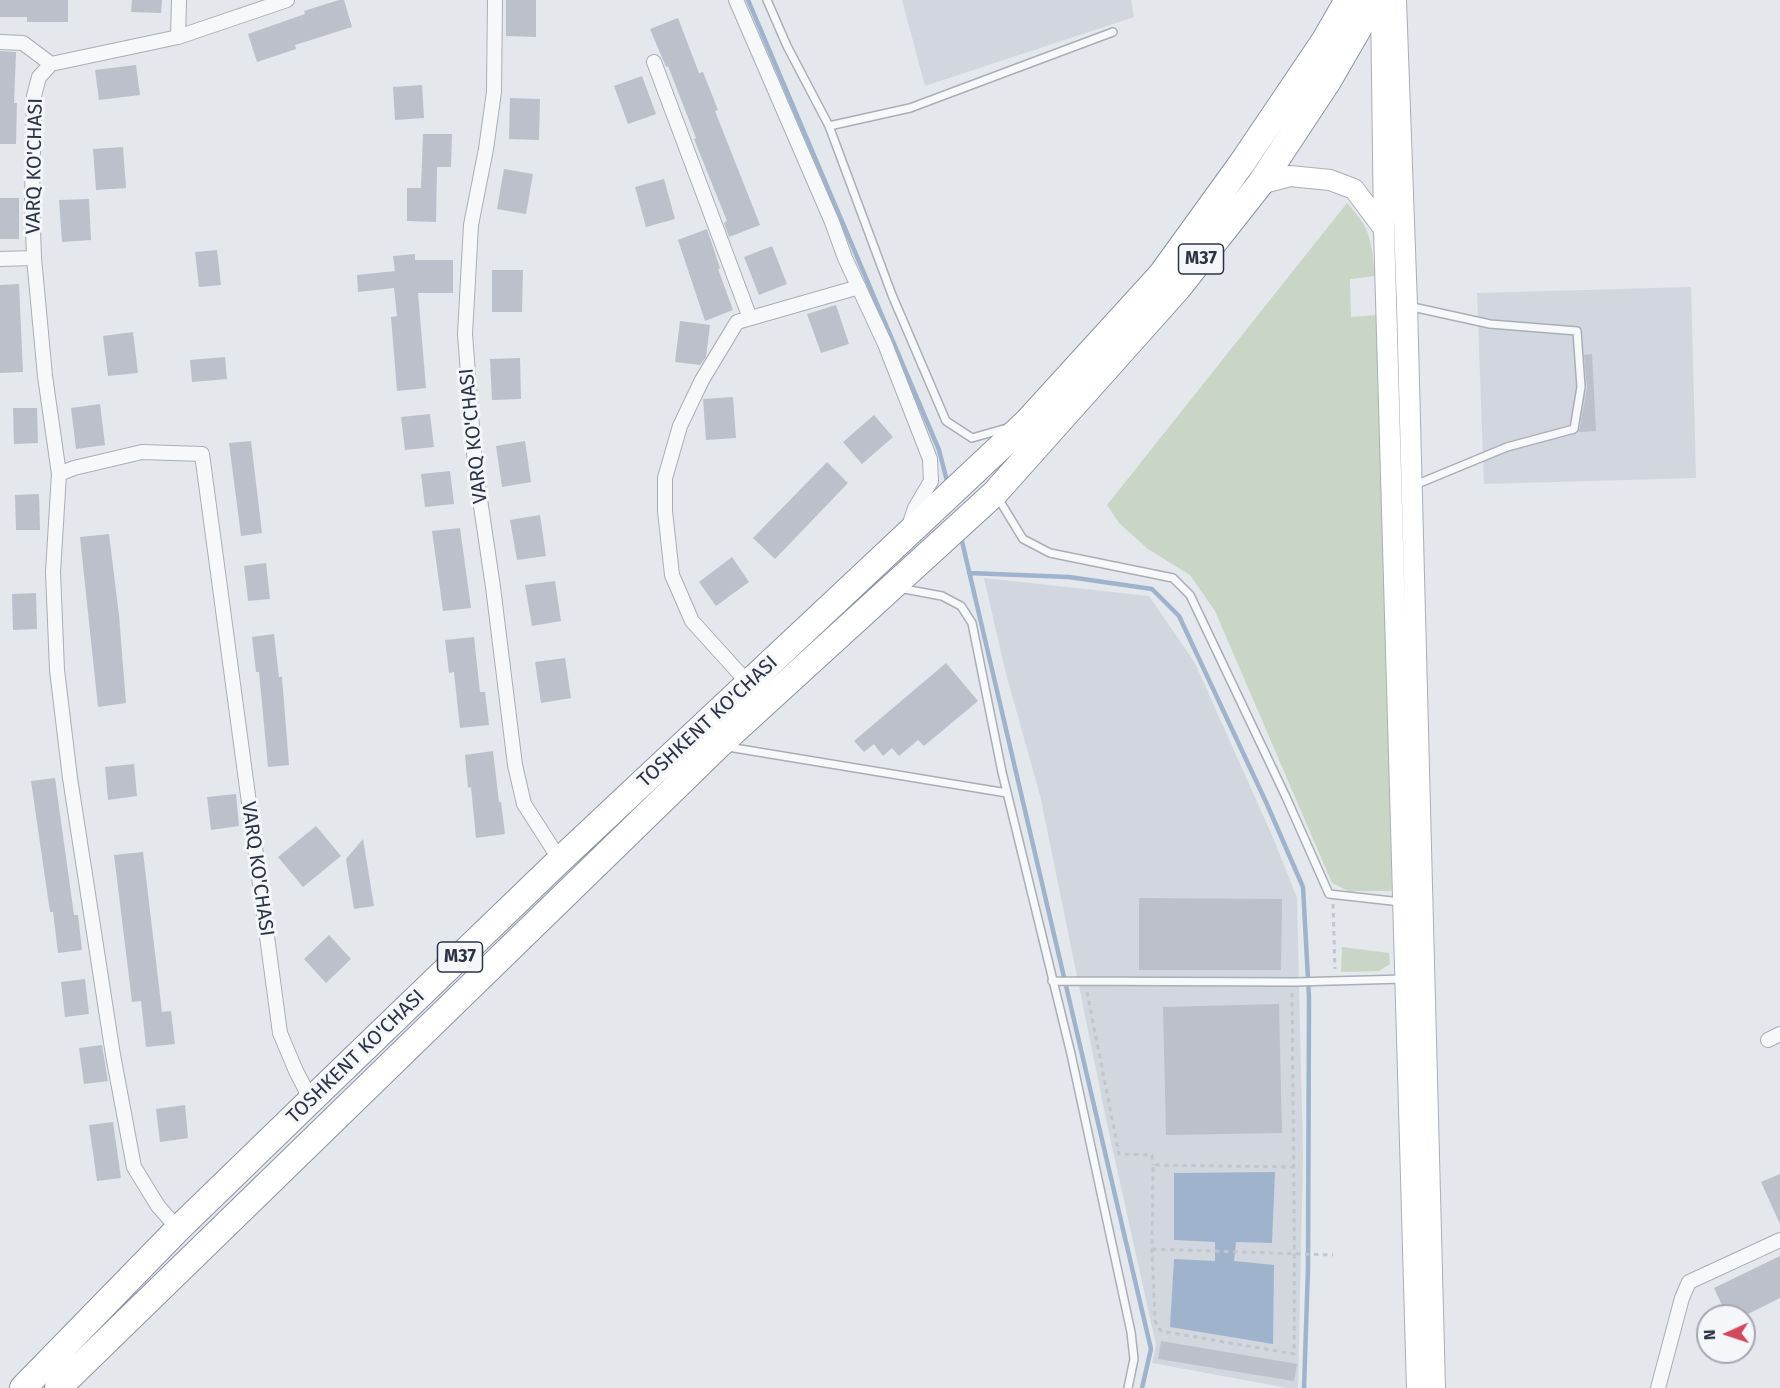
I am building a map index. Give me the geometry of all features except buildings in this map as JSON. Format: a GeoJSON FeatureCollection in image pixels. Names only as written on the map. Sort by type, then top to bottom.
{"type":"FeatureCollection","features":[{"type":"Feature","properties":{"kind":"highway","name":"M37"},"geometry":{"type":"LineString","coordinates":[[906,537],[1026,422],[1161,275],[1242,163],[1325,40],[1348,0]]}},
{"type":"Feature","properties":{"kind":"highway","name":"M37"},"geometry":{"type":"LineString","coordinates":[[995,494],[1178,288],[1260,184],[1328,81],[1375,0]]}},
{"type":"Feature","properties":{"kind":"highway","name":"TOSHKENT KO'CHASI"},"geometry":{"type":"LineString","coordinates":[[58,1388],[719,745],[995,494]]}},
{"type":"Feature","properties":{"kind":"highway","name":"TOSHKENT KO'CHASI"},"geometry":{"type":"LineString","coordinates":[[23,1388],[178,1229],[560,860],[906,537]]}},
{"type":"Feature","properties":{"kind":"main road"},"geometry":{"type":"LineString","coordinates":[[1381,0],[1384,229],[1417,1388]]}},
{"type":"Feature","properties":{"kind":"main road"},"geometry":{"type":"LineString","coordinates":[[1396,0],[1407,305],[1435,1388]]}},
{"type":"Feature","properties":{"kind":"main road"},"geometry":{"type":"LineString","coordinates":[[1260,184],[1290,176],[1330,180],[1354,189],[1384,229]]}},
{"type":"Feature","properties":{"kind":"street"},"geometry":{"type":"LineString","coordinates":[[178,37],[179,0]]}},
{"type":"Feature","properties":{"kind":"street"},"geometry":{"type":"LineString","coordinates":[[0,42],[23,43],[51,64],[178,37],[287,0]]}},
{"type":"Feature","properties":{"kind":"street","name":"VARQ KO'CHASI"},"geometry":{"type":"LineString","coordinates":[[495,0],[494,92],[486,149],[471,225],[465,345],[475,466],[515,765],[524,804],[560,860]]}},
{"type":"Feature","properties":{"kind":"street"},"geometry":{"type":"LineString","coordinates":[[736,0],[889,354],[930,459],[931,481],[915,508],[906,537]]}},
{"type":"Feature","properties":{"kind":"street"},"geometry":{"type":"LineString","coordinates":[[654,62],[750,318]]}},
{"type":"Feature","properties":{"kind":"street","name":"VARQ KO'CHASI"},"geometry":{"type":"LineString","coordinates":[[51,64],[39,77],[34,96],[32,201],[34,258],[45,376],[59,474],[53,572],[57,670],[70,778],[113,1055],[134,1167],[158,1206],[178,1229]]}},
{"type":"Feature","properties":{"kind":"street","name":"VARQ KO'CHASI"},"geometry":{"type":"LineString","coordinates":[[0,259],[34,258]]}},
{"type":"Feature","properties":{"kind":"street"},"geometry":{"type":"LineString","coordinates":[[750,684],[692,621],[672,574],[664,511],[665,478],[680,426],[702,380],[737,322],[859,287]]}},
{"type":"Feature","properties":{"kind":"street","name":"VARQ KO'CHASI"},"geometry":{"type":"LineString","coordinates":[[59,474],[74,468],[142,452],[202,454],[280,1033],[311,1100]]}},
{"type":"Feature","properties":{"kind":"street"},"geometry":{"type":"LineString","coordinates":[[1658,1388],[1682,1298],[1689,1282],[1780,1240]]}},
{"type":"Feature","properties":{"kind":"lane"},"geometry":{"type":"LineString","coordinates":[[767,0],[787,46],[829,126],[892,296],[946,421],[972,438],[1026,422]]}},
{"type":"Feature","properties":{"kind":"lane"},"geometry":{"type":"LineString","coordinates":[[829,126],[910,108],[1113,32]]}},
{"type":"Feature","properties":{"kind":"lane"},"geometry":{"type":"LineString","coordinates":[[1407,305],[1490,324],[1577,331],[1581,387],[1574,429],[1507,447],[1410,487]]}},
{"type":"Feature","properties":{"kind":"lane"},"geometry":{"type":"LineString","coordinates":[[995,494],[1023,538],[1050,553],[1173,578],[1190,595],[1286,797],[1329,894],[1404,902]]}},
{"type":"Feature","properties":{"kind":"lane"},"geometry":{"type":"LineString","coordinates":[[894,587],[942,596],[961,606],[972,623],[1007,793],[1071,1054],[1131,1332],[1134,1359],[1128,1388]]}},
{"type":"Feature","properties":{"kind":"lane"},"geometry":{"type":"LineString","coordinates":[[719,745],[1007,793]]}},
{"type":"Feature","properties":{"kind":"lane"},"geometry":{"type":"LineString","coordinates":[[1052,981],[1294,982],[1406,979]]}},
{"type":"Feature","properties":{"kind":"path"},"geometry":{"type":"LineString","coordinates":[[1333,895],[1335,980]]}},
{"type":"Feature","properties":{"kind":"path"},"geometry":{"type":"LineString","coordinates":[[1084,981],[1119,1154],[1152,1155],[1155,1321],[1161,1331],[1294,1354],[1294,982]]}},
{"type":"Feature","properties":{"kind":"path"},"geometry":{"type":"LineString","coordinates":[[1153,1166],[1294,1167]]}},
{"type":"Feature","properties":{"kind":"path"},"geometry":{"type":"LineString","coordinates":[[1152,1249],[1333,1255]]}},
{"type":"Feature","properties":{"kind":"shaded area"},"geometry":{"type":"Polygon","coordinates":[[[902,0],[1131,0],[1134,17],[925,86],[902,0]]]}},
{"type":"Feature","properties":{"kind":"shaded area"},"geometry":{"type":"Polygon","coordinates":[[[1691,287],[1696,478],[1484,484],[1477,293],[1691,287]]]}},
{"type":"Feature","properties":{"kind":"shaded area"},"geometry":{"type":"Polygon","coordinates":[[[984,578],[1149,596],[1195,663],[1274,840],[1297,898],[1303,1155],[1298,1388],[1152,1363],[1156,1345],[1109,1133],[1040,795],[1006,674],[984,578]]]}},
{"type":"Feature","properties":{"kind":"green space"},"geometry":{"type":"Polygon","coordinates":[[[1347,203],[1366,229],[1375,276],[1350,279],[1351,317],[1377,315],[1392,891],[1348,891],[1332,883],[1215,611],[1190,575],[1148,549],[1119,523],[1107,505],[1347,203]]]}},
{"type":"Feature","properties":{"kind":"green space"},"geometry":{"type":"Polygon","coordinates":[[[1342,947],[1389,953],[1390,964],[1379,971],[1341,972],[1342,947]]]}},
{"type":"Feature","properties":{"kind":"water"},"geometry":{"type":"Polygon","coordinates":[[[1275,1172],[1272,1243],[1236,1242],[1234,1261],[1274,1265],[1273,1344],[1170,1327],[1174,1259],[1215,1261],[1215,1242],[1174,1240],[1174,1173],[1275,1172]]]}},
{"type":"Feature","properties":{"kind":"waterway"},"geometry":{"type":"LineString","coordinates":[[748,0],[939,450],[948,485]]}},
{"type":"Feature","properties":{"kind":"waterway"},"geometry":{"type":"LineString","coordinates":[[961,537],[1151,1349],[1142,1388]]}},
{"type":"Feature","properties":{"kind":"waterway"},"geometry":{"type":"LineString","coordinates":[[969,573],[1069,577],[1152,589],[1179,616],[1303,887],[1309,997],[1308,1268],[1304,1388]]}}]}
